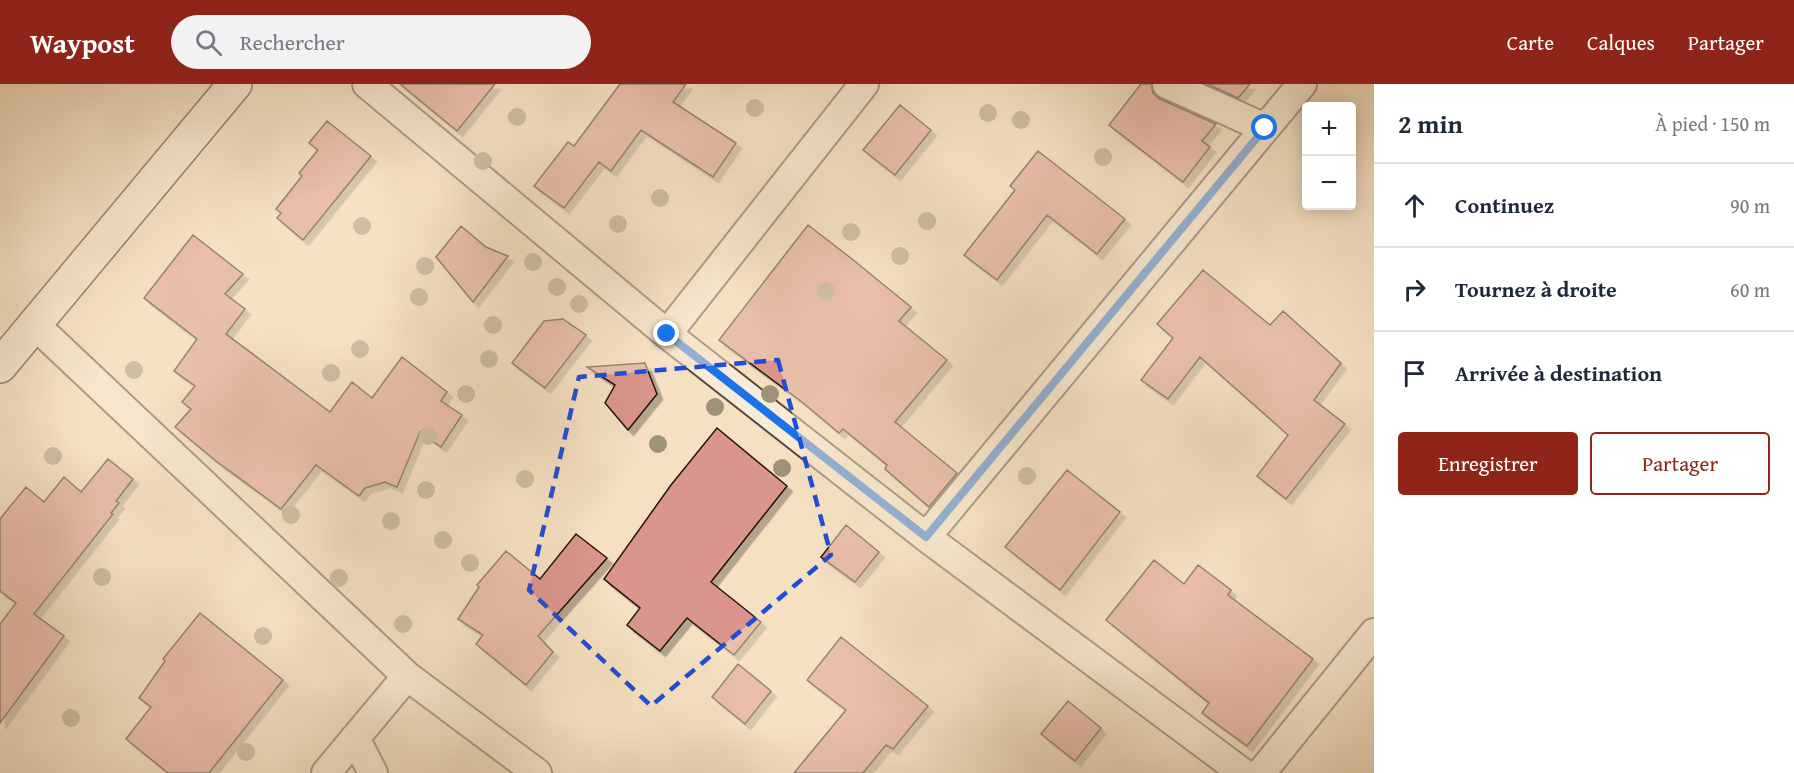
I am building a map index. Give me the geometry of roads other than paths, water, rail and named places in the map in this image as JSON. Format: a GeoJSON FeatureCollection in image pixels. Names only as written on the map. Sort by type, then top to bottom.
{"type":"FeatureCollection","features":[{"type":"Feature","properties":{"kind":"main road"},"geometry":{"type":"LineString","coordinates":[[0,366],[235,84]]}},
{"type":"Feature","properties":{"kind":"street"},"geometry":{"type":"LineString","coordinates":[[367,84],[667,334],[926,537],[1243,773]]}},
{"type":"Feature","properties":{"kind":"street"},"geometry":{"type":"LineString","coordinates":[[667,334],[864,84]]}},
{"type":"Feature","properties":{"kind":"street"},"geometry":{"type":"LineString","coordinates":[[1167,84],[1265,128]]}},
{"type":"Feature","properties":{"kind":"street"},"geometry":{"type":"LineString","coordinates":[[926,537],[1302,84]]}},
{"type":"Feature","properties":{"kind":"street"},"geometry":{"type":"LineString","coordinates":[[34,324],[407,676],[537,773]]}},
{"type":"Feature","properties":{"kind":"street"},"geometry":{"type":"LineString","coordinates":[[1261,773],[1374,633]]}},
{"type":"Feature","properties":{"kind":"street"},"geometry":{"type":"LineString","coordinates":[[326,773],[407,676]]}},
{"type":"Feature","properties":{"kind":"street"},"geometry":{"type":"LineString","coordinates":[[355,738],[373,773]]}}]}
